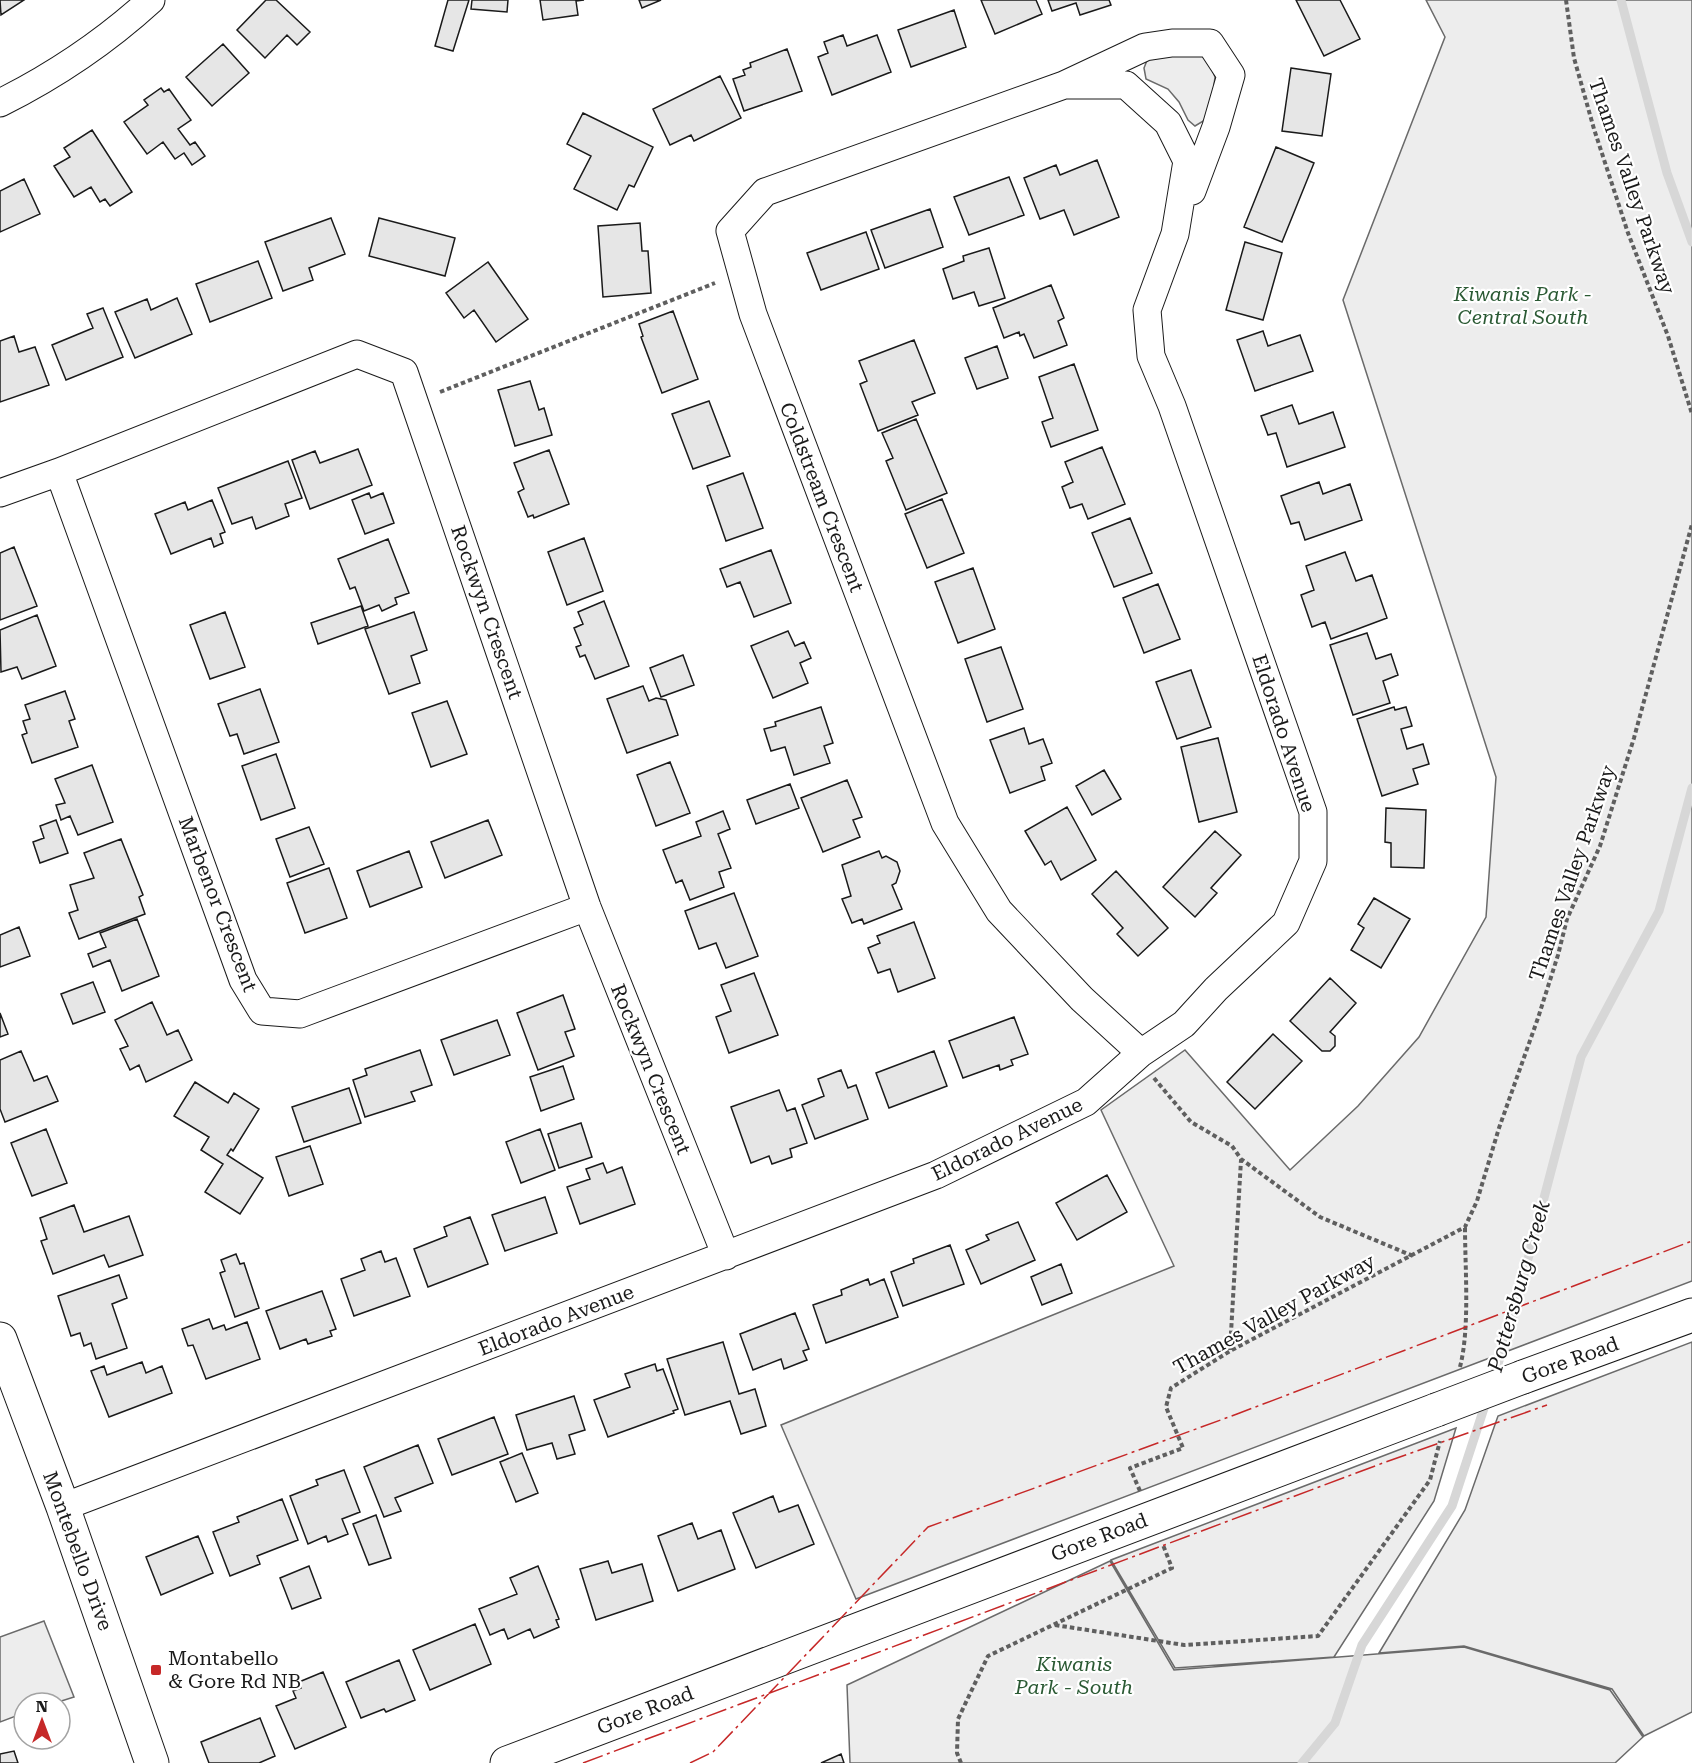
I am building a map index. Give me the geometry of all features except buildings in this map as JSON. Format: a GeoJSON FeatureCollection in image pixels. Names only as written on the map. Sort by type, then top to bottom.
{"type":"FeatureCollection","features":[{"type":"Feature","properties":{"kind":"main road","name":"Gore Road"},"geometry":{"type":"LineString","coordinates":[[507,1763],[1439,1422],[1523,1377],[1692,1315]]}},
{"type":"Feature","properties":{"kind":"main road","name":"Montebello Drive"},"geometry":{"type":"LineString","coordinates":[[0,1339],[63,1508],[153,1763]]}},
{"type":"Feature","properties":{"kind":"street"},"geometry":{"type":"LineString","coordinates":[[0,103],[42,82],[120,28],[151,0]]}},
{"type":"Feature","properties":{"kind":"street","name":"Eldorado Avenue"},"geometry":{"type":"LineString","coordinates":[[63,1508],[936,1175],[1086,1102],[1141,1053],[1184,1024],[1216,989],[1286,923],[1313,861],[1313,812],[1172,406],[1151,356],[1147,310],[1216,127],[1231,75],[1210,43],[1172,43],[1145,47],[1064,85]]}},
{"type":"Feature","properties":{"kind":"street","name":"Eldorado Avenue"},"geometry":{"type":"LineString","coordinates":[[1064,85],[1126,85],[1168,123],[1187,161],[1175,234]]}},
{"type":"Feature","properties":{"kind":"street","name":"Coldstream Crescent"},"geometry":{"type":"LineString","coordinates":[[1064,85],[765,192],[730,231],[753,314],[945,823],[999,911],[1082,999],[1141,1053]]}},
{"type":"Feature","properties":{"kind":"street","name":"Rockwyn Crescent"},"geometry":{"type":"LineString","coordinates":[[0,493],[59,472],[357,354],[404,372],[416,401],[587,907],[726,1256]]}},
{"type":"Feature","properties":{"kind":"street","name":"Marbenor Crescent"},"geometry":{"type":"LineString","coordinates":[[59,472],[243,980],[262,1011],[300,1014],[587,907]]}},
{"type":"Feature","properties":{"kind":"path","name":"Thames Valley Parkway"},"geometry":{"type":"LineString","coordinates":[[1566,0],[1574,58],[1593,129],[1628,232],[1668,336],[1692,414]]}},
{"type":"Feature","properties":{"kind":"path"},"geometry":{"type":"LineString","coordinates":[[416,401],[741,273]]}},
{"type":"Feature","properties":{"kind":"path","name":"Thames Valley Parkway"},"geometry":{"type":"LineString","coordinates":[[1457,1377],[1463,1354],[1466,1302],[1465,1227],[1477,1201],[1499,1128],[1538,1018],[1567,920],[1600,846],[1634,738],[1692,524]]}},
{"type":"Feature","properties":{"kind":"path"},"geometry":{"type":"LineString","coordinates":[[1141,1053],[1149,1072],[1191,1122],[1232,1146],[1241,1159],[1320,1217],[1413,1256]]}},
{"type":"Feature","properties":{"kind":"path"},"geometry":{"type":"LineString","coordinates":[[1230,1351],[1241,1159]]}},
{"type":"Feature","properties":{"kind":"path","name":"Thames Valley Parkway"},"geometry":{"type":"LineString","coordinates":[[1130,1468],[1183,1448],[1166,1407],[1171,1388],[1230,1351],[1465,1227]]}},
{"type":"Feature","properties":{"kind":"path"},"geometry":{"type":"LineString","coordinates":[[1053,1625],[1184,1645],[1318,1636],[1430,1480],[1439,1422]]}},
{"type":"Feature","properties":{"kind":"path"},"geometry":{"type":"LineString","coordinates":[[961,1763],[957,1753],[957,1719],[988,1656],[1173,1568]]}},
{"type":"Feature","properties":{"kind":"shaded area","name":"Kiwanis Park - Central South"},"geometry":{"type":"Polygon","coordinates":[[[1426,0],[1692,0],[1692,1281],[856,1599],[781,1425],[1174,1266],[1101,1110],[1185,1050],[1290,1170],[1358,1106],[1419,1037],[1486,917],[1496,777],[1343,300],[1445,37],[1426,0]]]}},
{"type":"Feature","properties":{"kind":"shaded area"},"geometry":{"type":"Polygon","coordinates":[[[1188,49],[1208,59],[1215,77],[1211,109],[1205,120],[1195,126],[1188,120],[1179,102],[1168,89],[1146,79],[1144,68],[1148,58],[1188,49]]]}},
{"type":"Feature","properties":{"kind":"shaded area"},"geometry":{"type":"Polygon","coordinates":[[[1692,1342],[1692,1712],[1644,1736],[1612,1689],[1464,1646],[1379,1653],[1465,1510],[1498,1416],[1692,1342]]]}},
{"type":"Feature","properties":{"kind":"shaded area"},"geometry":{"type":"Polygon","coordinates":[[[1456,1428],[1434,1501],[1334,1657],[1175,1668],[1111,1560],[1456,1428]]]}},
{"type":"Feature","properties":{"kind":"shaded area","name":"Kiwanis Park - South"},"geometry":{"type":"Polygon","coordinates":[[[1110,1561],[1174,1670],[1464,1647],[1610,1690],[1643,1737],[1615,1763],[850,1763],[847,1685],[1110,1561]]]}},
{"type":"Feature","properties":{"kind":"shaded area"},"geometry":{"type":"Polygon","coordinates":[[[44,1621],[72,1691],[12,1691],[12,1718],[0,1722],[0,1637],[44,1621]]]}},
{"type":"Feature","properties":{"kind":"waterway","name":"Pottersburg Creek"},"geometry":{"type":"LineString","coordinates":[[1621,0],[1667,173],[1692,242]]}},
{"type":"Feature","properties":{"kind":"waterway","name":"Pottersburg Creek"},"geometry":{"type":"LineString","coordinates":[[1493,1380],[1513,1316],[1581,1057],[1659,911],[1692,788]]}},
{"type":"Feature","properties":{"kind":"waterway","name":"Pottersburg Creek"},"geometry":{"type":"LineString","coordinates":[[1302,1763],[1335,1723],[1362,1645],[1452,1506],[1487,1399]]}},
{"type":"Feature","properties":{"kind":"power"},"geometry":{"type":"LineString","coordinates":[[690,1763],[713,1752],[928,1527],[1237,1414],[1692,1241]]}},
{"type":"Feature","properties":{"kind":"power"},"geometry":{"type":"LineString","coordinates":[[583,1763],[1383,1463],[1547,1405]]}},
{"type":"Feature","properties":{"kind":"place","name":"Montabello & Gore Rd NB"},"geometry":{"type":"Point","coordinates":[156,1670]}}]}
